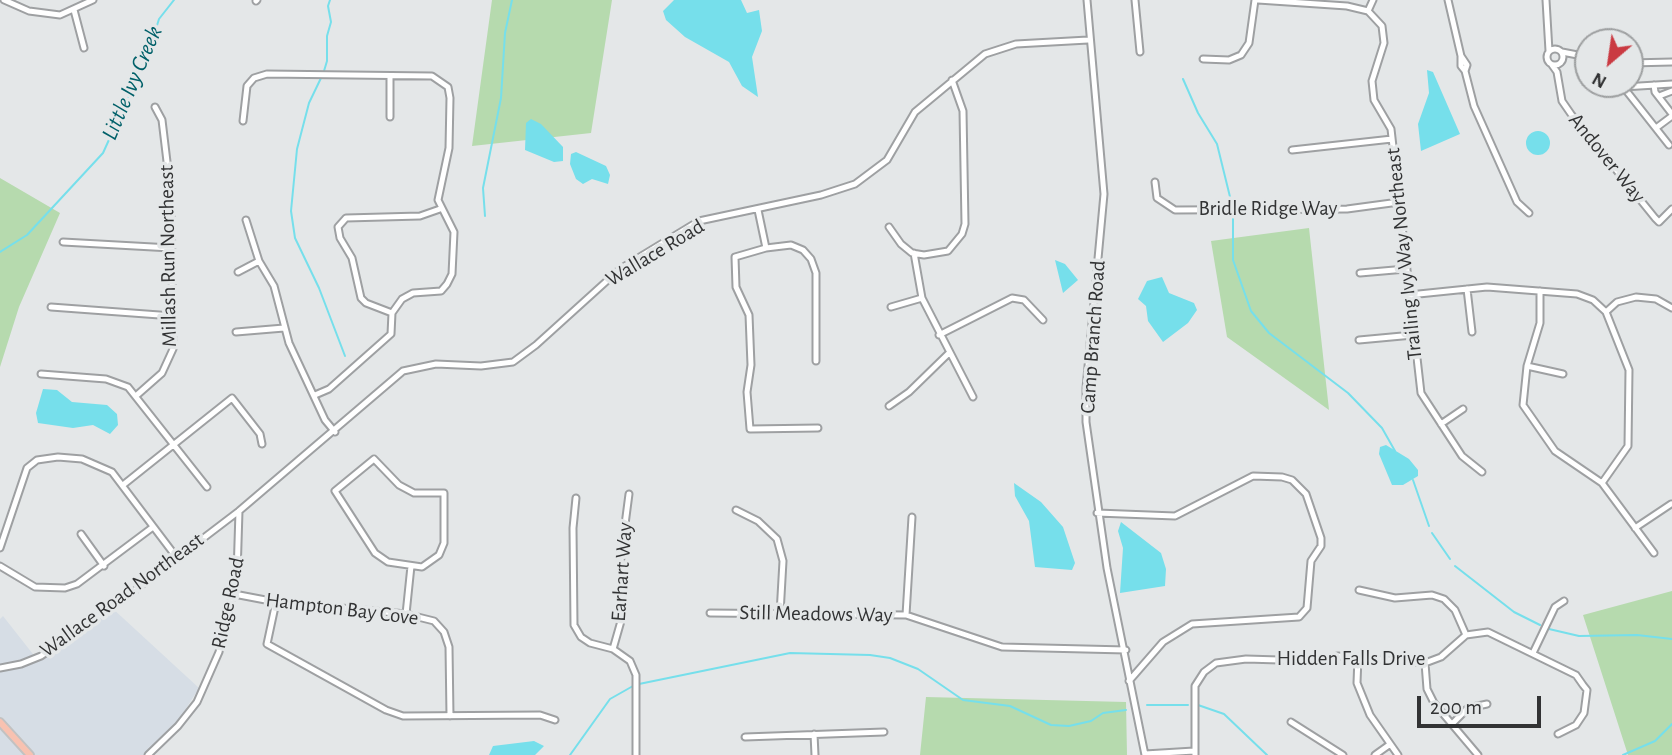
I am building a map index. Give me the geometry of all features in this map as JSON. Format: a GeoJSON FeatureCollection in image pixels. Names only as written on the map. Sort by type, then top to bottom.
{"type":"FeatureCollection","features":[{"type":"Feature","properties":{"kind":"main road"},"geometry":{"type":"LineString","coordinates":[[0,722],[30,755]]}},
{"type":"Feature","properties":{"kind":"street"},"geometry":{"type":"LineString","coordinates":[[4,0],[14,2],[29,11],[60,15],[93,0]]}},
{"type":"Feature","properties":{"kind":"street","name":"Camp Branch Road"},"geometry":{"type":"LineString","coordinates":[[1087,0],[1088,40],[1104,188],[1085,406],[1097,513],[1145,754]]}},
{"type":"Feature","properties":{"kind":"street"},"geometry":{"type":"LineString","coordinates":[[1135,0],[1140,52]]}},
{"type":"Feature","properties":{"kind":"street"},"geometry":{"type":"LineString","coordinates":[[1203,60],[1230,60],[1241,55],[1249,43],[1256,0],[1348,6],[1368,11],[1374,0]]}},
{"type":"Feature","properties":{"kind":"street"},"geometry":{"type":"LineString","coordinates":[[1448,0],[1461,66],[1465,71],[1474,106],[1517,202],[1529,213]]}},
{"type":"Feature","properties":{"kind":"street"},"geometry":{"type":"LineString","coordinates":[[1546,0],[1551,41],[1546,58],[1552,65],[1561,56]]}},
{"type":"Feature","properties":{"kind":"street"},"geometry":{"type":"LineString","coordinates":[[74,10],[84,48]]}},
{"type":"Feature","properties":{"kind":"street","name":"Trailing Ivy Way Northeast"},"geometry":{"type":"LineString","coordinates":[[1368,11],[1382,26],[1384,43],[1372,81],[1374,100],[1391,129],[1421,393],[1462,456],[1482,472]]}},
{"type":"Feature","properties":{"kind":"street","name":"Wallace Road"},"geometry":{"type":"LineString","coordinates":[[239,511],[335,432],[403,371],[436,364],[481,366],[513,362],[536,345],[620,270],[699,221],[758,210],[844,188],[879,167],[895,149],[908,120],[985,54],[1001,47],[1088,40]]}},
{"type":"Feature","properties":{"kind":"street"},"geometry":{"type":"LineString","coordinates":[[1551,41],[1561,56],[1557,72]]}},
{"type":"Feature","properties":{"kind":"street"},"geometry":{"type":"LineString","coordinates":[[1549,51],[1561,56],[1574,54]]}},
{"type":"Feature","properties":{"kind":"street"},"geometry":{"type":"LineString","coordinates":[[1644,63],[1672,62]]}},
{"type":"Feature","properties":{"kind":"street","name":"Andover Way"},"geometry":{"type":"LineString","coordinates":[[1552,65],[1557,72],[1562,100],[1571,114],[1655,218],[1659,222],[1672,209]]}},
{"type":"Feature","properties":{"kind":"street"},"geometry":{"type":"LineString","coordinates":[[243,121],[243,96],[247,86],[261,76],[432,76],[448,88],[450,148],[439,191],[440,209],[454,232],[452,274],[440,291],[413,293],[401,299],[392,313],[391,334],[329,389],[315,395]]}},
{"type":"Feature","properties":{"kind":"street"},"geometry":{"type":"LineString","coordinates":[[390,76],[390,117]]}},
{"type":"Feature","properties":{"kind":"street"},"geometry":{"type":"LineString","coordinates":[[889,227],[891,234],[914,253],[934,255],[948,251],[962,234],[965,224],[964,111],[952,80]]}},
{"type":"Feature","properties":{"kind":"street"},"geometry":{"type":"LineString","coordinates":[[1644,85],[1672,85]]}},
{"type":"Feature","properties":{"kind":"street"},"geometry":{"type":"LineString","coordinates":[[1654,85],[1672,115],[1656,128]]}},
{"type":"Feature","properties":{"kind":"street"},"geometry":{"type":"LineString","coordinates":[[1659,96],[1672,91]]}},
{"type":"Feature","properties":{"kind":"street"},"geometry":{"type":"LineString","coordinates":[[1632,98],[1669,145]]}},
{"type":"Feature","properties":{"kind":"street","name":"Millash Run Northeast"},"geometry":{"type":"LineString","coordinates":[[137,395],[154,382],[168,362],[173,349],[170,195],[162,120],[155,107]]}},
{"type":"Feature","properties":{"kind":"street"},"geometry":{"type":"LineString","coordinates":[[1292,150],[1392,139]]}},
{"type":"Feature","properties":{"kind":"street","name":"Bridle Ridge Way"},"geometry":{"type":"LineString","coordinates":[[1155,182],[1157,198],[1175,210],[1347,209],[1399,202]]}},
{"type":"Feature","properties":{"kind":"street"},"geometry":{"type":"LineString","coordinates":[[392,313],[366,303],[361,298],[352,258],[340,238],[338,227],[346,218],[420,216],[440,209]]}},
{"type":"Feature","properties":{"kind":"street"},"geometry":{"type":"LineString","coordinates":[[758,210],[766,248]]}},
{"type":"Feature","properties":{"kind":"street"},"geometry":{"type":"LineString","coordinates":[[246,220],[259,261],[274,286],[284,328],[325,420],[335,432]]}},
{"type":"Feature","properties":{"kind":"street"},"geometry":{"type":"LineString","coordinates":[[63,242],[171,248]]}},
{"type":"Feature","properties":{"kind":"street"},"geometry":{"type":"LineString","coordinates":[[816,361],[816,273],[803,250],[791,245],[766,248],[735,257],[736,287],[749,315],[751,365],[747,392],[750,429],[818,428]]}},
{"type":"Feature","properties":{"kind":"street"},"geometry":{"type":"LineString","coordinates":[[914,253],[922,298],[972,397]]}},
{"type":"Feature","properties":{"kind":"street"},"geometry":{"type":"LineString","coordinates":[[238,272],[259,261]]}},
{"type":"Feature","properties":{"kind":"street"},"geometry":{"type":"LineString","coordinates":[[1360,273],[1406,269]]}},
{"type":"Feature","properties":{"kind":"street"},"geometry":{"type":"LineString","coordinates":[[1409,295],[1488,287],[1577,294],[1593,300],[1606,312],[1629,370],[1628,446],[1602,483]]}},
{"type":"Feature","properties":{"kind":"street"},"geometry":{"type":"LineString","coordinates":[[1467,289],[1472,332]]}},
{"type":"Feature","properties":{"kind":"street"},"geometry":{"type":"LineString","coordinates":[[1540,291],[1540,323],[1527,366],[1523,405],[1526,412],[1555,451],[1602,483],[1654,553]]}},
{"type":"Feature","properties":{"kind":"street"},"geometry":{"type":"LineString","coordinates":[[1606,312],[1617,302],[1636,297],[1656,299],[1672,308]]}},
{"type":"Feature","properties":{"kind":"street"},"geometry":{"type":"LineString","coordinates":[[891,307],[922,298]]}},
{"type":"Feature","properties":{"kind":"street"},"geometry":{"type":"LineString","coordinates":[[939,335],[1012,298],[1024,299],[1043,320]]}},
{"type":"Feature","properties":{"kind":"street"},"geometry":{"type":"LineString","coordinates":[[51,307],[173,316]]}},
{"type":"Feature","properties":{"kind":"street"},"geometry":{"type":"LineString","coordinates":[[236,332],[284,328]]}},
{"type":"Feature","properties":{"kind":"street"},"geometry":{"type":"LineString","coordinates":[[1359,340],[1413,335]]}},
{"type":"Feature","properties":{"kind":"street"},"geometry":{"type":"LineString","coordinates":[[889,406],[909,392],[949,353]]}},
{"type":"Feature","properties":{"kind":"street"},"geometry":{"type":"LineString","coordinates":[[1527,366],[1563,374]]}},
{"type":"Feature","properties":{"kind":"street"},"geometry":{"type":"LineString","coordinates":[[41,374],[118,381],[137,395],[207,487]]}},
{"type":"Feature","properties":{"kind":"street"},"geometry":{"type":"LineString","coordinates":[[123,485],[232,398],[260,434],[262,444]]}},
{"type":"Feature","properties":{"kind":"street"},"geometry":{"type":"LineString","coordinates":[[1441,424],[1463,409]]}},
{"type":"Feature","properties":{"kind":"street"},"geometry":{"type":"LineString","coordinates":[[0,548],[12,517],[22,477],[37,460],[58,457],[82,459],[103,467],[123,485],[177,558]]}},
{"type":"Feature","properties":{"kind":"street"},"geometry":{"type":"LineString","coordinates":[[374,459],[399,485],[414,493],[444,493],[444,543],[432,562],[422,567],[411,566],[388,562],[375,554],[335,491],[374,459]]}},
{"type":"Feature","properties":{"kind":"street"},"geometry":{"type":"LineString","coordinates":[[1097,513],[1175,516],[1253,477],[1282,477],[1292,480],[1306,494],[1321,538],[1321,547],[1311,561],[1307,608],[1299,617],[1192,624],[1163,642],[1129,681]]}},
{"type":"Feature","properties":{"kind":"street","name":"Earhart Way"},"geometry":{"type":"LineString","coordinates":[[613,649],[621,621],[621,555],[629,494]]}},
{"type":"Feature","properties":{"kind":"street"},"geometry":{"type":"LineString","coordinates":[[576,498],[573,528],[574,625],[581,637],[590,643],[613,649],[630,661],[636,675],[636,755]]}},
{"type":"Feature","properties":{"kind":"street"},"geometry":{"type":"LineString","coordinates":[[1635,528],[1671,504]]}},
{"type":"Feature","properties":{"kind":"street"},"geometry":{"type":"LineString","coordinates":[[736,510],[758,521],[777,539],[783,561],[780,614]]}},
{"type":"Feature","properties":{"kind":"street","name":"Wallace Road Northeast"},"geometry":{"type":"LineString","coordinates":[[0,667],[21,664],[41,656],[239,511]]}},
{"type":"Feature","properties":{"kind":"street","name":"Ridge Road"},"geometry":{"type":"LineString","coordinates":[[148,755],[178,726],[197,702],[219,652],[234,594],[240,546],[239,511]]}},
{"type":"Feature","properties":{"kind":"street"},"geometry":{"type":"LineString","coordinates":[[906,615],[912,517]]}},
{"type":"Feature","properties":{"kind":"street"},"geometry":{"type":"LineString","coordinates":[[0,566],[34,587],[52,589],[77,584],[153,527]]}},
{"type":"Feature","properties":{"kind":"street"},"geometry":{"type":"LineString","coordinates":[[81,534],[104,566]]}},
{"type":"Feature","properties":{"kind":"street"},"geometry":{"type":"LineString","coordinates":[[406,614],[411,566]]}},
{"type":"Feature","properties":{"kind":"street"},"geometry":{"type":"LineString","coordinates":[[1359,590],[1395,598],[1432,595],[1444,599],[1455,610],[1466,635],[1488,632],[1576,675],[1587,690],[1584,713],[1576,725],[1558,734]]}},
{"type":"Feature","properties":{"kind":"street","name":"Hampton Bay Cove"},"geometry":{"type":"LineString","coordinates":[[234,594],[276,602],[406,614],[434,621],[444,632],[449,647],[450,716]]}},
{"type":"Feature","properties":{"kind":"street"},"geometry":{"type":"LineString","coordinates":[[1533,653],[1555,607],[1563,601]]}},
{"type":"Feature","properties":{"kind":"street"},"geometry":{"type":"LineString","coordinates":[[276,602],[267,644],[386,710],[403,716],[540,715],[555,720]]}},
{"type":"Feature","properties":{"kind":"street","name":"Still Meadows Way"},"geometry":{"type":"LineString","coordinates":[[710,613],[906,615],[1002,647],[1126,650]]}},
{"type":"Feature","properties":{"kind":"street","name":"Hidden Falls Drive"},"geometry":{"type":"LineString","coordinates":[[1195,753],[1195,686],[1216,663],[1246,659],[1313,661],[1338,656],[1425,663],[1441,657],[1466,635]]}},
{"type":"Feature","properties":{"kind":"street"},"geometry":{"type":"LineString","coordinates":[[1358,657],[1357,683],[1370,715],[1398,755]]}},
{"type":"Feature","properties":{"kind":"street"},"geometry":{"type":"LineString","coordinates":[[1425,663],[1427,690],[1434,703],[1478,755]]}},
{"type":"Feature","properties":{"kind":"street"},"geometry":{"type":"LineString","coordinates":[[1453,723],[1468,708],[1487,704]]}},
{"type":"Feature","properties":{"kind":"street"},"geometry":{"type":"LineString","coordinates":[[1292,722],[1343,755]]}},
{"type":"Feature","properties":{"kind":"street"},"geometry":{"type":"LineString","coordinates":[[745,737],[884,732]]}},
{"type":"Feature","properties":{"kind":"street"},"geometry":{"type":"LineString","coordinates":[[814,734],[815,755]]}},
{"type":"Feature","properties":{"kind":"street"},"geometry":{"type":"LineString","coordinates":[[1375,755],[1389,745]]}},
{"type":"Feature","properties":{"kind":"street"},"geometry":{"type":"LineString","coordinates":[[1145,754],[1195,753]]}},
{"type":"Feature","properties":{"kind":"shaded area"},"geometry":{"type":"Polygon","coordinates":[[[111,607],[199,688],[175,726],[149,755],[0,755],[0,619],[3,616],[36,658],[111,607]]]}},
{"type":"Feature","properties":{"kind":"green space"},"geometry":{"type":"Polygon","coordinates":[[[492,0],[612,0],[591,133],[472,146],[492,0]]]}},
{"type":"Feature","properties":{"kind":"green space"},"geometry":{"type":"Polygon","coordinates":[[[0,178],[60,213],[19,307],[0,367],[0,178]]]}},
{"type":"Feature","properties":{"kind":"green space"},"geometry":{"type":"Polygon","coordinates":[[[1309,228],[1329,410],[1227,337],[1211,241],[1309,228]]]}},
{"type":"Feature","properties":{"kind":"green space"},"geometry":{"type":"Polygon","coordinates":[[[1672,591],[1672,755],[1628,755],[1583,615],[1672,591]]]}},
{"type":"Feature","properties":{"kind":"green space"},"geometry":{"type":"Polygon","coordinates":[[[926,697],[1126,702],[1127,755],[920,755],[926,697]]]}},
{"type":"Feature","properties":{"kind":"water"},"geometry":{"type":"Polygon","coordinates":[[[674,0],[741,0],[747,13],[759,10],[762,31],[752,57],[758,97],[742,86],[729,62],[685,37],[666,20],[663,11],[674,0]]]}},
{"type":"Feature","properties":{"kind":"water"},"geometry":{"type":"Polygon","coordinates":[[[1427,70],[1433,72],[1460,134],[1421,151],[1418,124],[1429,93],[1427,70]]]}},
{"type":"Feature","properties":{"kind":"water"},"geometry":{"type":"Polygon","coordinates":[[[531,119],[541,124],[563,147],[563,161],[554,162],[525,150],[526,123],[531,119]]]}},
{"type":"Feature","properties":{"kind":"water"},"geometry":{"type":"Polygon","coordinates":[[[1538,131],[1549,138],[1550,143],[1543,154],[1538,155],[1527,148],[1526,143],[1533,132],[1538,131]]]}},
{"type":"Feature","properties":{"kind":"water"},"geometry":{"type":"Polygon","coordinates":[[[576,152],[606,166],[610,175],[608,184],[592,179],[583,184],[576,179],[570,164],[571,154],[576,152]]]}},
{"type":"Feature","properties":{"kind":"water"},"geometry":{"type":"Polygon","coordinates":[[[1055,260],[1065,264],[1078,280],[1063,293],[1055,260]]]}},
{"type":"Feature","properties":{"kind":"water"},"geometry":{"type":"Polygon","coordinates":[[[1162,277],[1169,293],[1194,303],[1197,310],[1188,323],[1163,342],[1148,321],[1146,306],[1138,299],[1147,281],[1162,277]]]}},
{"type":"Feature","properties":{"kind":"water"},"geometry":{"type":"Polygon","coordinates":[[[43,389],[57,390],[72,402],[107,405],[117,414],[118,425],[110,434],[93,425],[73,428],[38,423],[36,413],[43,389]]]}},
{"type":"Feature","properties":{"kind":"water"},"geometry":{"type":"Polygon","coordinates":[[[1386,445],[1409,459],[1418,470],[1418,476],[1403,485],[1392,485],[1379,454],[1380,447],[1386,445]]]}},
{"type":"Feature","properties":{"kind":"water"},"geometry":{"type":"Polygon","coordinates":[[[1014,483],[1041,502],[1063,527],[1075,563],[1072,570],[1035,567],[1029,521],[1015,496],[1014,483]]]}},
{"type":"Feature","properties":{"kind":"water"},"geometry":{"type":"Polygon","coordinates":[[[1121,522],[1161,553],[1166,569],[1165,586],[1120,593],[1123,548],[1118,531],[1121,522]]]}},
{"type":"Feature","properties":{"kind":"water"},"geometry":{"type":"Polygon","coordinates":[[[534,741],[544,746],[535,755],[489,755],[493,746],[534,741]]]}},
{"type":"Feature","properties":{"kind":"waterway","name":"Little Ivy Creek"},"geometry":{"type":"LineString","coordinates":[[0,252],[27,235],[103,153],[149,51],[159,19],[174,0]]}},
{"type":"Feature","properties":{"kind":"waterway"},"geometry":{"type":"LineString","coordinates":[[324,71],[331,22],[328,6],[330,0]]}},
{"type":"Feature","properties":{"kind":"waterway"},"geometry":{"type":"LineString","coordinates":[[485,216],[483,188],[501,98],[505,33],[512,0]]}},
{"type":"Feature","properties":{"kind":"waterway"},"geometry":{"type":"LineString","coordinates":[[321,78],[309,103],[297,149],[291,211],[295,238],[319,288],[345,356]]}},
{"type":"Feature","properties":{"kind":"waterway"},"geometry":{"type":"LineString","coordinates":[[1183,79],[1198,113],[1217,144],[1232,205]]}},
{"type":"Feature","properties":{"kind":"waterway"},"geometry":{"type":"LineString","coordinates":[[1233,214],[1233,260],[1251,311],[1269,333],[1348,393],[1382,428],[1395,451]]}},
{"type":"Feature","properties":{"kind":"waterway"},"geometry":{"type":"LineString","coordinates":[[1413,480],[1429,526]]}},
{"type":"Feature","properties":{"kind":"waterway"},"geometry":{"type":"LineString","coordinates":[[1432,533],[1450,559]]}},
{"type":"Feature","properties":{"kind":"waterway"},"geometry":{"type":"LineString","coordinates":[[1455,566],[1514,612],[1540,625]]}},
{"type":"Feature","properties":{"kind":"waterway"},"geometry":{"type":"LineString","coordinates":[[1549,629],[1579,636],[1637,635],[1672,639]]}},
{"type":"Feature","properties":{"kind":"waterway"},"geometry":{"type":"LineString","coordinates":[[639,684],[790,653],[870,655],[890,658],[918,669],[963,700],[1010,706],[1051,725],[1069,726],[1091,721],[1103,713],[1126,710]]}},
{"type":"Feature","properties":{"kind":"waterway"},"geometry":{"type":"LineString","coordinates":[[570,755],[610,699],[633,686]]}},
{"type":"Feature","properties":{"kind":"waterway"},"geometry":{"type":"LineString","coordinates":[[1147,705],[1188,705]]}},
{"type":"Feature","properties":{"kind":"waterway"},"geometry":{"type":"LineString","coordinates":[[1198,705],[1224,714],[1267,755]]}},
{"type":"Feature","properties":{"kind":"waterway"},"geometry":{"type":"LineString","coordinates":[[1623,755],[1655,741],[1672,724]]}}]}
